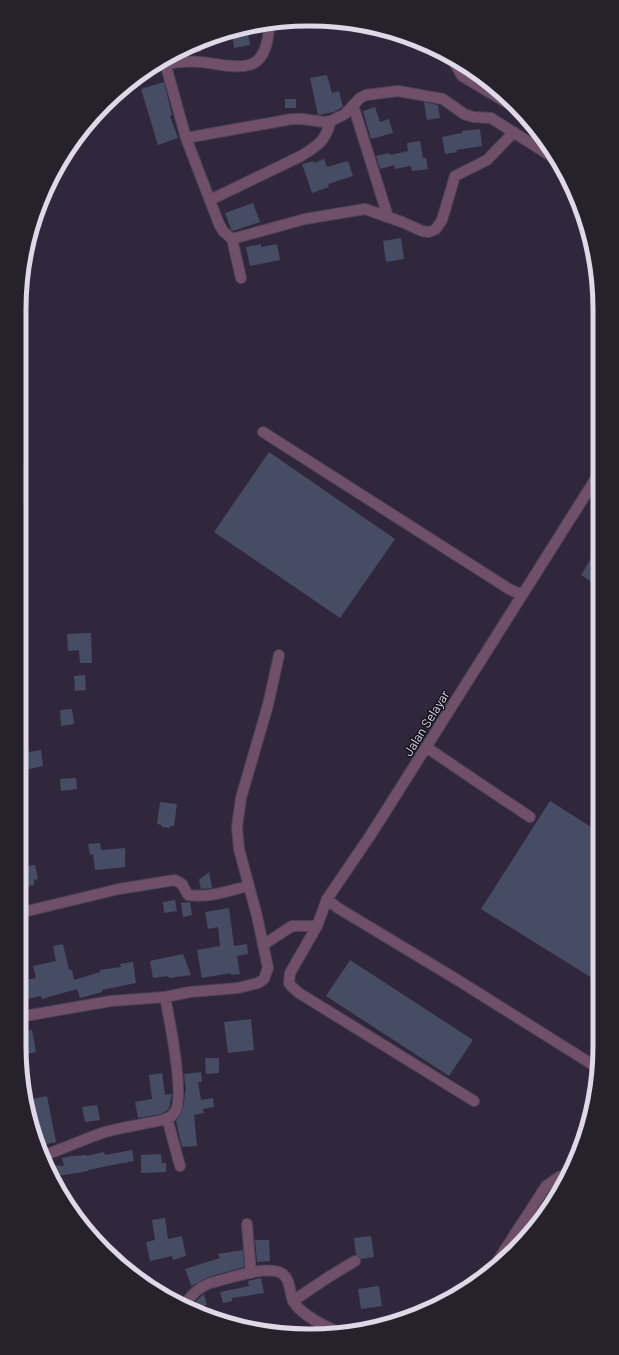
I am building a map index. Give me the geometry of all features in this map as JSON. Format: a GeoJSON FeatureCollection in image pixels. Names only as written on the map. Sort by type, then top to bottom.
{"type":"FeatureCollection","features":[{"type":"Feature","properties":{"kind":"street"},"geometry":{"type":"LineString","coordinates":[[173,61],[198,61],[228,66],[250,65],[257,61],[262,54],[267,42],[268,29]]}},
{"type":"Feature","properties":{"kind":"street"},"geometry":{"type":"LineString","coordinates":[[166,65],[186,138],[218,224],[232,239],[241,278]]}},
{"type":"Feature","properties":{"kind":"street"},"geometry":{"type":"LineString","coordinates":[[457,68],[462,76],[497,97]]}},
{"type":"Feature","properties":{"kind":"street"},"geometry":{"type":"LineString","coordinates":[[186,138],[292,119],[325,122],[345,114],[360,98],[370,94],[398,91],[444,99],[464,114],[473,118],[491,118],[545,152]]}},
{"type":"Feature","properties":{"kind":"street"},"geometry":{"type":"LineString","coordinates":[[353,105],[388,217]]}},
{"type":"Feature","properties":{"kind":"street"},"geometry":{"type":"LineString","coordinates":[[210,200],[301,156],[312,149],[325,137],[331,120]]}},
{"type":"Feature","properties":{"kind":"street"},"geometry":{"type":"LineString","coordinates":[[232,239],[304,219],[365,209],[422,231],[429,232],[436,229],[442,220],[455,176],[487,160],[514,132]]}},
{"type":"Feature","properties":{"kind":"street"},"geometry":{"type":"LineString","coordinates":[[262,432],[502,585],[522,595]]}},
{"type":"Feature","properties":{"kind":"street","name":"Jalan Selayar"},"geometry":{"type":"LineString","coordinates":[[474,1101],[293,989],[289,983],[290,973],[317,926],[328,899],[370,836],[593,483]]}},
{"type":"Feature","properties":{"kind":"street"},"geometry":{"type":"LineString","coordinates":[[26,1016],[111,1001],[165,997],[190,992],[238,988],[258,983],[264,979],[268,968],[257,916],[239,849],[237,827],[241,798],[268,705],[279,655]]}},
{"type":"Feature","properties":{"kind":"street"},"geometry":{"type":"LineString","coordinates":[[426,747],[530,816]]}},
{"type":"Feature","properties":{"kind":"street"},"geometry":{"type":"LineString","coordinates":[[26,911],[119,889],[175,880],[182,884],[188,895],[197,896],[209,895],[248,886]]}},
{"type":"Feature","properties":{"kind":"street"},"geometry":{"type":"LineString","coordinates":[[328,899],[338,908],[456,979],[592,1064]]}},
{"type":"Feature","properties":{"kind":"street"},"geometry":{"type":"LineString","coordinates":[[263,945],[292,926],[317,926]]}},
{"type":"Feature","properties":{"kind":"street"},"geometry":{"type":"LineString","coordinates":[[48,1154],[105,1132],[167,1118],[174,1114],[177,1109],[178,1100],[175,1051],[165,997]]}},
{"type":"Feature","properties":{"kind":"street"},"geometry":{"type":"LineString","coordinates":[[167,1118],[180,1166]]}},
{"type":"Feature","properties":{"kind":"street"},"geometry":{"type":"LineString","coordinates":[[503,1252],[546,1186],[561,1176]]}},
{"type":"Feature","properties":{"kind":"street"},"geometry":{"type":"LineString","coordinates":[[247,1224],[251,1273]]}},
{"type":"Feature","properties":{"kind":"street"},"geometry":{"type":"LineString","coordinates":[[293,1301],[355,1261]]}},
{"type":"Feature","properties":{"kind":"street"},"geometry":{"type":"LineString","coordinates":[[187,1301],[191,1294],[203,1286],[251,1273],[272,1271],[283,1274],[289,1285],[293,1301],[300,1310],[316,1321],[330,1328]]}},
{"type":"Feature","properties":{"kind":"building"},"geometry":{"type":"Polygon","coordinates":[[[248,34],[250,45],[234,48],[233,37],[248,34]]]}},
{"type":"Feature","properties":{"kind":"building"},"geometry":{"type":"Polygon","coordinates":[[[201,48],[201,52],[190,52],[201,48]]]}},
{"type":"Feature","properties":{"kind":"building"},"geometry":{"type":"Polygon","coordinates":[[[327,75],[332,93],[339,91],[343,107],[334,112],[318,115],[310,78],[327,75]]]}},
{"type":"Feature","properties":{"kind":"building"},"geometry":{"type":"Polygon","coordinates":[[[164,82],[172,115],[170,116],[178,138],[158,145],[141,89],[164,82]]]}},
{"type":"Feature","properties":{"kind":"building"},"geometry":{"type":"Polygon","coordinates":[[[285,99],[296,99],[296,108],[285,108],[285,99]]]}},
{"type":"Feature","properties":{"kind":"building"},"geometry":{"type":"Polygon","coordinates":[[[424,102],[438,105],[440,118],[427,120],[424,102]]]}},
{"type":"Feature","properties":{"kind":"building"},"geometry":{"type":"Polygon","coordinates":[[[375,107],[380,122],[389,119],[393,133],[371,139],[363,111],[375,107]]]}},
{"type":"Feature","properties":{"kind":"building"},"geometry":{"type":"Polygon","coordinates":[[[480,129],[482,146],[456,150],[457,152],[445,154],[442,137],[462,133],[462,131],[480,129]]]}},
{"type":"Feature","properties":{"kind":"building"},"geometry":{"type":"Polygon","coordinates":[[[420,141],[423,158],[426,158],[428,169],[412,171],[411,166],[395,169],[394,165],[380,169],[376,156],[408,151],[407,143],[420,141]]]}},
{"type":"Feature","properties":{"kind":"building"},"geometry":{"type":"Polygon","coordinates":[[[324,159],[327,167],[348,161],[353,176],[328,184],[329,187],[312,193],[302,164],[314,161],[314,163],[324,159]]]}},
{"type":"Feature","properties":{"kind":"building"},"geometry":{"type":"Polygon","coordinates":[[[253,203],[260,222],[233,231],[225,213],[253,203]]]}},
{"type":"Feature","properties":{"kind":"building"},"geometry":{"type":"Polygon","coordinates":[[[401,238],[404,259],[386,262],[383,241],[401,238]]]}},
{"type":"Feature","properties":{"kind":"building"},"geometry":{"type":"Polygon","coordinates":[[[261,244],[261,247],[277,244],[280,260],[250,266],[246,247],[261,244]]]}},
{"type":"Feature","properties":{"kind":"building"},"geometry":{"type":"Polygon","coordinates":[[[269,452],[395,539],[340,618],[214,532],[269,452]]]}},
{"type":"Feature","properties":{"kind":"building"},"geometry":{"type":"Polygon","coordinates":[[[593,555],[593,583],[581,575],[593,555]]]}},
{"type":"Feature","properties":{"kind":"building"},"geometry":{"type":"Polygon","coordinates":[[[91,633],[92,663],[80,663],[79,650],[68,651],[67,634],[91,633]]]}},
{"type":"Feature","properties":{"kind":"building"},"geometry":{"type":"Polygon","coordinates":[[[85,675],[86,690],[75,691],[74,676],[85,675]]]}},
{"type":"Feature","properties":{"kind":"building"},"geometry":{"type":"Polygon","coordinates":[[[72,709],[74,724],[61,726],[60,710],[72,709]]]}},
{"type":"Feature","properties":{"kind":"building"},"geometry":{"type":"Polygon","coordinates":[[[26,747],[28,747],[29,752],[41,750],[43,766],[26,770],[26,747]]]}},
{"type":"Feature","properties":{"kind":"building"},"geometry":{"type":"Polygon","coordinates":[[[76,778],[77,789],[61,791],[60,779],[76,778]]]}},
{"type":"Feature","properties":{"kind":"building"},"geometry":{"type":"Polygon","coordinates":[[[550,801],[593,828],[593,979],[481,909],[550,801]]]}},
{"type":"Feature","properties":{"kind":"building"},"geometry":{"type":"Polygon","coordinates":[[[160,802],[177,804],[174,826],[170,826],[170,828],[162,827],[162,825],[157,824],[160,802]]]}},
{"type":"Feature","properties":{"kind":"building"},"geometry":{"type":"Polygon","coordinates":[[[100,843],[101,850],[125,848],[125,867],[95,870],[93,854],[90,855],[88,844],[100,843]]]}},
{"type":"Feature","properties":{"kind":"building"},"geometry":{"type":"Polygon","coordinates":[[[35,865],[38,879],[34,880],[34,885],[26,886],[26,866],[35,865]]]}},
{"type":"Feature","properties":{"kind":"building"},"geometry":{"type":"Polygon","coordinates":[[[209,872],[212,888],[201,889],[199,880],[209,872]]]}},
{"type":"Feature","properties":{"kind":"building"},"geometry":{"type":"Polygon","coordinates":[[[175,900],[177,911],[164,913],[163,902],[175,900]]]}},
{"type":"Feature","properties":{"kind":"building"},"geometry":{"type":"Polygon","coordinates":[[[190,902],[192,915],[183,917],[181,903],[190,902]]]}},
{"type":"Feature","properties":{"kind":"building"},"geometry":{"type":"Polygon","coordinates":[[[229,908],[234,946],[247,944],[248,954],[237,956],[240,974],[231,975],[231,973],[202,978],[197,950],[220,946],[218,927],[208,929],[205,912],[229,908]]]}},
{"type":"Feature","properties":{"kind":"building"},"geometry":{"type":"Polygon","coordinates":[[[63,944],[69,970],[72,970],[74,980],[100,972],[100,970],[121,967],[120,964],[133,962],[136,983],[102,990],[102,992],[80,998],[77,989],[42,999],[41,996],[26,999],[26,980],[36,978],[33,966],[56,961],[53,946],[63,944]]]}},
{"type":"Feature","properties":{"kind":"building"},"geometry":{"type":"Polygon","coordinates":[[[183,954],[191,975],[169,978],[168,976],[153,978],[150,961],[183,954]]]}},
{"type":"Feature","properties":{"kind":"building"},"geometry":{"type":"Polygon","coordinates":[[[350,960],[473,1040],[449,1076],[326,996],[350,960]]]}},
{"type":"Feature","properties":{"kind":"building"},"geometry":{"type":"Polygon","coordinates":[[[251,1019],[254,1050],[228,1053],[224,1022],[251,1019]]]}},
{"type":"Feature","properties":{"kind":"building"},"geometry":{"type":"Polygon","coordinates":[[[32,1030],[36,1052],[26,1054],[26,1031],[32,1030]]]}},
{"type":"Feature","properties":{"kind":"building"},"geometry":{"type":"Polygon","coordinates":[[[205,1058],[219,1058],[219,1073],[206,1074],[205,1058]]]}},
{"type":"Feature","properties":{"kind":"building"},"geometry":{"type":"Polygon","coordinates":[[[201,1072],[202,1082],[198,1082],[201,1100],[213,1098],[214,1107],[203,1109],[204,1113],[194,1115],[197,1146],[182,1147],[176,1121],[181,1114],[184,1104],[186,1091],[184,1074],[201,1072]]]}},
{"type":"Feature","properties":{"kind":"building"},"geometry":{"type":"Polygon","coordinates":[[[162,1073],[165,1095],[172,1094],[169,1109],[161,1114],[138,1118],[135,1102],[152,1099],[149,1075],[162,1073]]]}},
{"type":"Feature","properties":{"kind":"building"},"geometry":{"type":"Polygon","coordinates":[[[47,1096],[56,1142],[44,1145],[31,1099],[47,1096]]]}},
{"type":"Feature","properties":{"kind":"building"},"geometry":{"type":"Polygon","coordinates":[[[97,1105],[100,1120],[85,1122],[82,1107],[97,1105]]]}},
{"type":"Feature","properties":{"kind":"building"},"geometry":{"type":"Polygon","coordinates":[[[132,1150],[134,1161],[58,1176],[53,1165],[64,1166],[62,1158],[86,1156],[104,1152],[105,1155],[132,1150]]]}},
{"type":"Feature","properties":{"kind":"building"},"geometry":{"type":"Polygon","coordinates":[[[161,1154],[162,1163],[166,1163],[166,1172],[141,1173],[141,1155],[161,1154]]]}},
{"type":"Feature","properties":{"kind":"building"},"geometry":{"type":"Polygon","coordinates":[[[165,1218],[168,1239],[182,1236],[186,1256],[173,1260],[172,1256],[150,1261],[146,1242],[155,1240],[152,1220],[165,1218]]]}},
{"type":"Feature","properties":{"kind":"building"},"geometry":{"type":"Polygon","coordinates":[[[371,1236],[374,1257],[361,1259],[356,1255],[354,1238],[371,1236]]]}},
{"type":"Feature","properties":{"kind":"building"},"geometry":{"type":"Polygon","coordinates":[[[255,1240],[269,1240],[270,1261],[257,1262],[255,1240]]]}},
{"type":"Feature","properties":{"kind":"building"},"geometry":{"type":"Polygon","coordinates":[[[243,1250],[244,1267],[208,1277],[192,1286],[191,1285],[185,1269],[220,1258],[218,1254],[243,1250]]]}},
{"type":"Feature","properties":{"kind":"building"},"geometry":{"type":"Polygon","coordinates":[[[261,1278],[264,1293],[232,1298],[232,1301],[223,1303],[220,1292],[249,1286],[248,1281],[261,1278]]]}},
{"type":"Feature","properties":{"kind":"building"},"geometry":{"type":"Polygon","coordinates":[[[379,1286],[382,1306],[361,1309],[358,1289],[379,1286]]]}},
{"type":"Feature","properties":{"kind":"building"},"geometry":{"type":"Polygon","coordinates":[[[204,1294],[207,1305],[201,1307],[197,1305],[196,1301],[204,1294]]]}}]}
